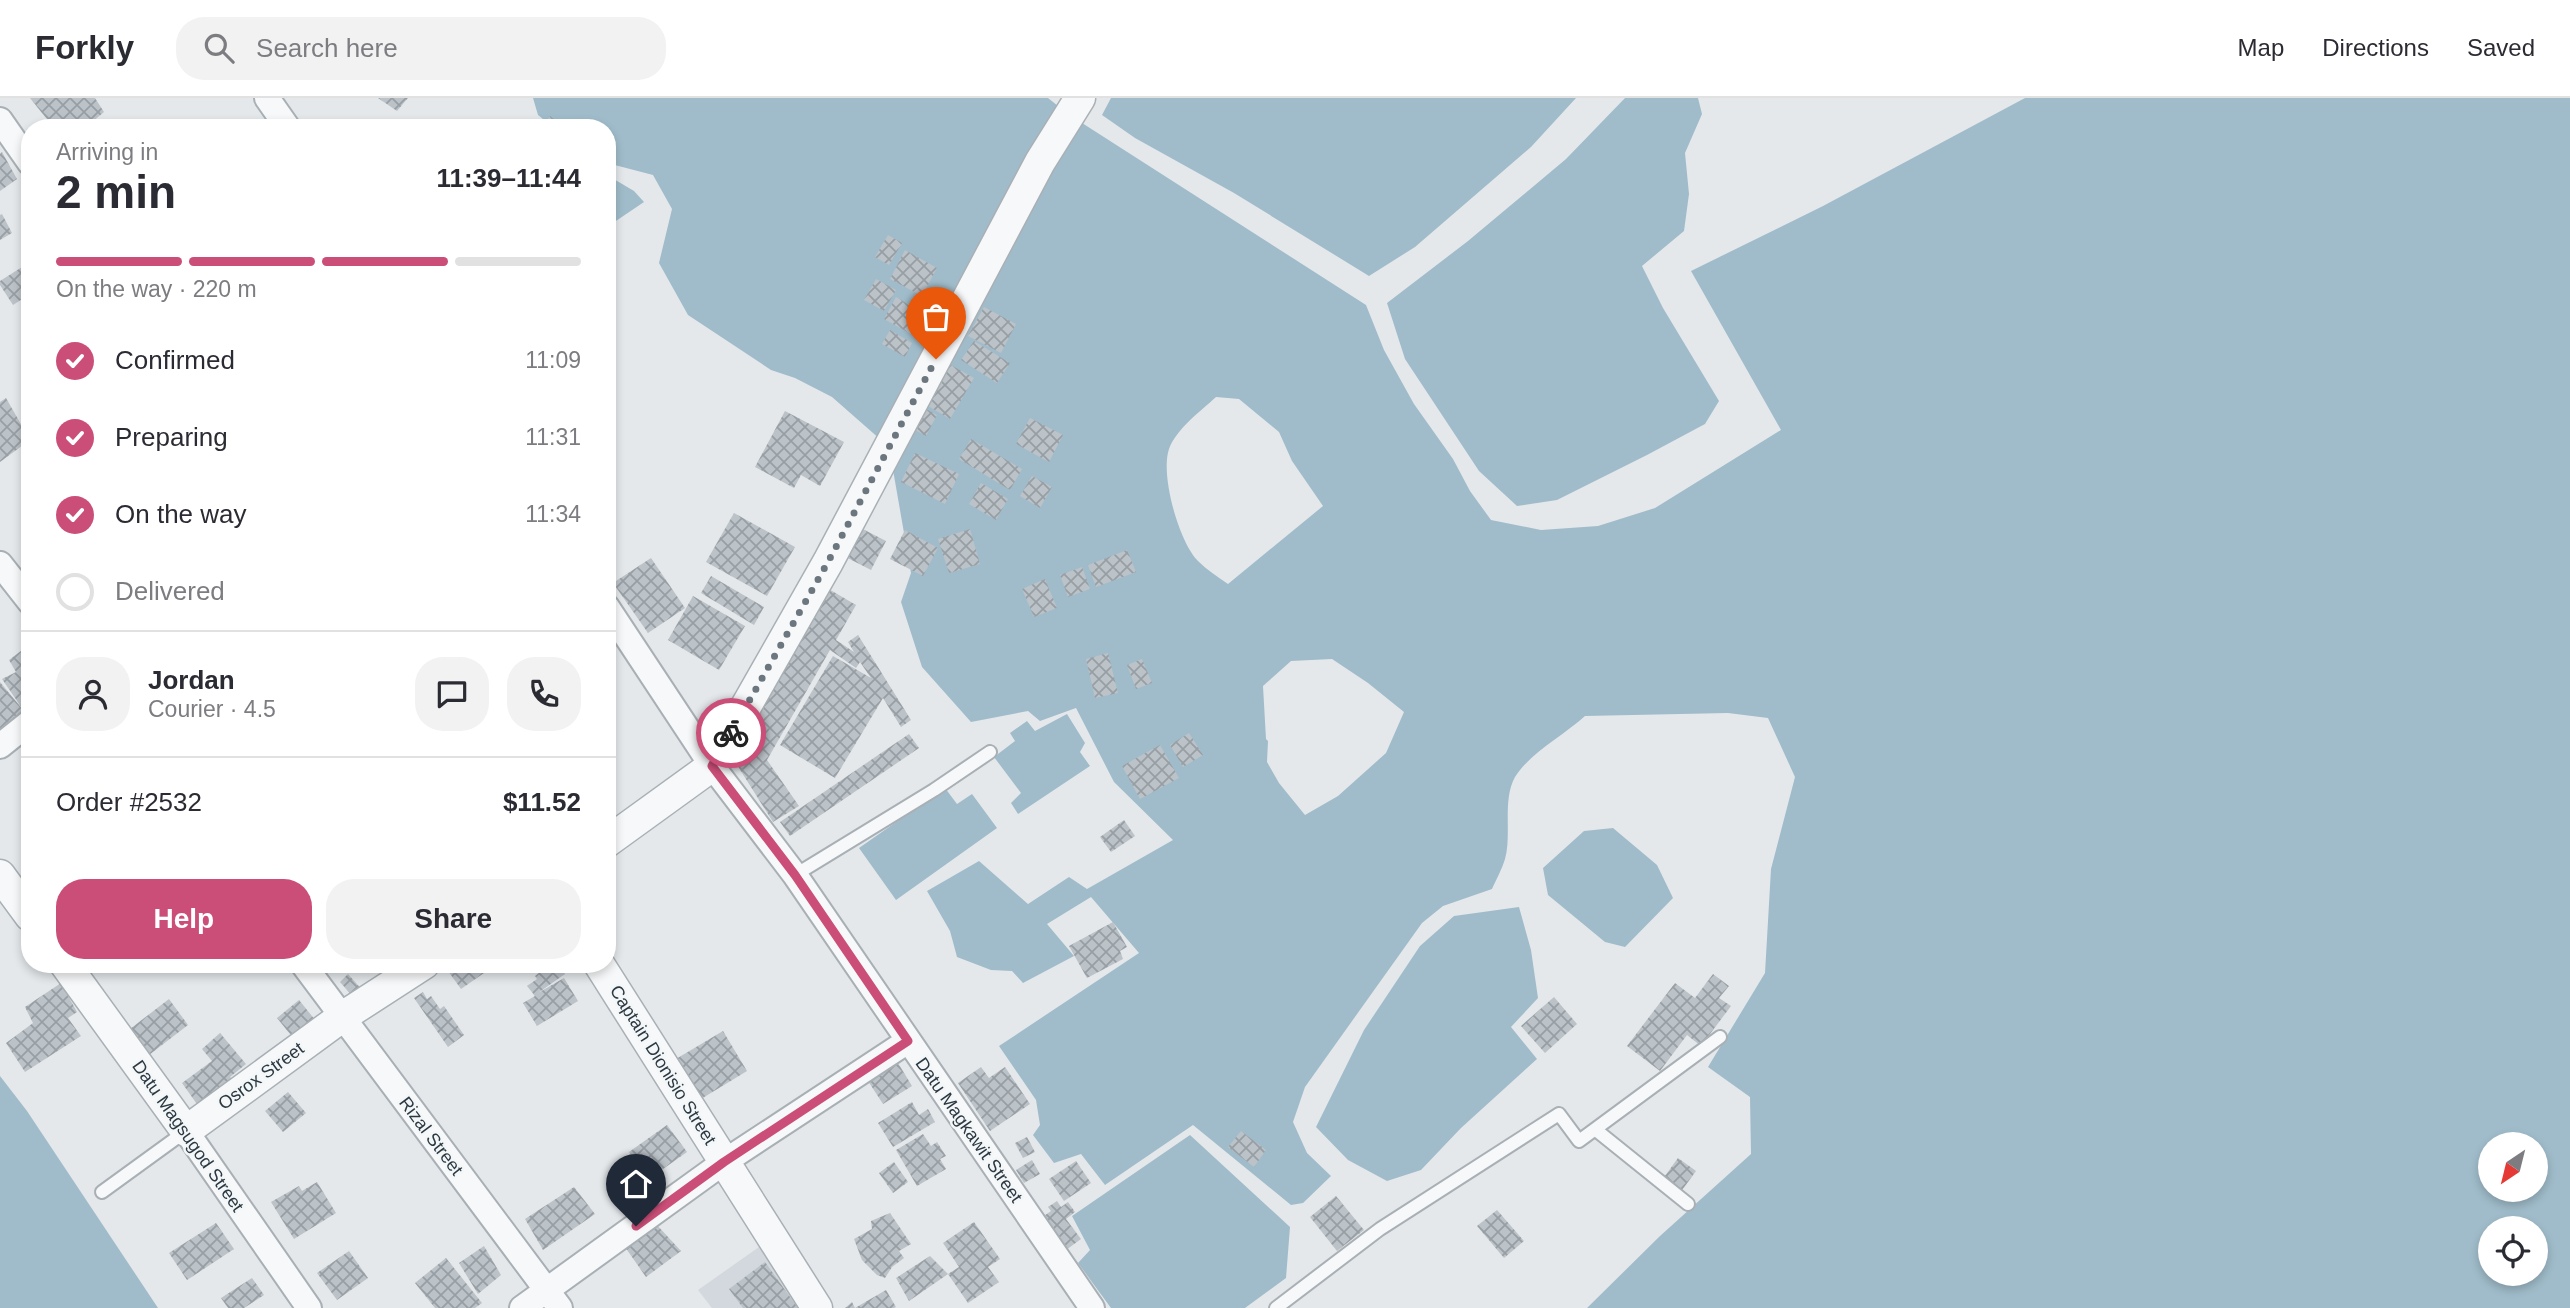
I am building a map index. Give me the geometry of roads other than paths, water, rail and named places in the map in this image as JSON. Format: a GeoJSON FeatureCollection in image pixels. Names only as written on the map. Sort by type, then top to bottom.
{"type":"FeatureCollection","features":[{"type":"Feature","properties":{"kind":"street"},"geometry":{"type":"LineString","coordinates":[[267,98],[282,119]]}},
{"type":"Feature","properties":{"kind":"street"},"geometry":{"type":"LineString","coordinates":[[616,835],[712,766],[828,562],[1040,162],[1080,98]]}},
{"type":"Feature","properties":{"kind":"street"},"geometry":{"type":"LineString","coordinates":[[0,120],[21,150]]}},
{"type":"Feature","properties":{"kind":"street"},"geometry":{"type":"LineString","coordinates":[[0,564],[21,591]]}},
{"type":"Feature","properties":{"kind":"street","name":"Datu Magkawit Street"},"geometry":{"type":"LineString","coordinates":[[616,621],[712,766],[795,875],[1092,1308]]}},
{"type":"Feature","properties":{"kind":"street"},"geometry":{"type":"LineString","coordinates":[[0,746],[21,729]]}},
{"type":"Feature","properties":{"kind":"street"},"geometry":{"type":"LineString","coordinates":[[0,875],[21,904]]}},
{"type":"Feature","properties":{"kind":"street","name":"Datu Magsugod Street"},"geometry":{"type":"LineString","coordinates":[[72,973],[309,1308]]}},
{"type":"Feature","properties":{"kind":"street","name":"Rizal Street"},"geometry":{"type":"LineString","coordinates":[[310,973],[553,1299]]}},
{"type":"Feature","properties":{"kind":"street","name":"Osrox Street"},"geometry":{"type":"LineString","coordinates":[[186,1131],[342,1017],[410,973]]}},
{"type":"Feature","properties":{"kind":"street","name":"Captain Dionisio Street"},"geometry":{"type":"LineString","coordinates":[[605,973],[817,1308]]}},
{"type":"Feature","properties":{"kind":"street"},"geometry":{"type":"LineString","coordinates":[[522,1308],[553,1299],[724,1162],[908,1041]]}},
{"type":"Feature","properties":{"kind":"lane"},"geometry":{"type":"LineString","coordinates":[[795,875],[934,790],[990,752]]}},
{"type":"Feature","properties":{"kind":"lane"},"geometry":{"type":"LineString","coordinates":[[1276,1308],[1380,1229],[1559,1114],[1579,1140],[1720,1037]]}},
{"type":"Feature","properties":{"kind":"lane"},"geometry":{"type":"LineString","coordinates":[[1596,1130],[1688,1204]]}},
{"type":"Feature","properties":{"kind":"lane","name":"Osrox Street"},"geometry":{"type":"LineString","coordinates":[[102,1192],[186,1131]]}},
{"type":"Feature","properties":{"kind":"water"},"geometry":{"type":"Polygon","coordinates":[[[533,98],[1048,98],[1068,114],[1366,305],[1384,350],[1414,404],[1491,520],[1541,530],[1598,526],[1655,508],[1781,430],[1691,271],[1823,206],[2025,98],[2570,98],[2570,1308],[1587,1308],[1660,1236],[1751,1154],[1750,1097],[1708,1067],[1765,973],[1771,869],[1795,777],[1768,718],[1728,713],[1585,716],[1521,768],[1511,786],[1509,796],[1508,839],[1504,863],[1492,889],[1443,906],[1422,923],[1305,1087],[1293,1122],[1307,1153],[1331,1176],[1303,1203],[1291,1205],[1193,1125],[1105,1185],[1081,1154],[1054,1163],[1033,1135],[1040,1125],[1036,1100],[999,1046],[1139,953],[1091,897],[1047,924],[1074,956],[1023,983],[1012,971],[991,970],[957,957],[950,931],[927,891],[979,861],[1028,904],[1069,877],[1087,889],[1173,840],[1114,782],[1076,708],[1040,721],[1028,711],[971,722],[922,667],[901,602],[911,573],[889,447],[832,397],[795,378],[771,370],[688,315],[659,263],[672,209],[653,175],[616,165],[616,119],[543,119],[538,115],[533,98]],[[1216,397],[1183,427],[1169,449],[1167,460],[1169,491],[1184,539],[1198,561],[1228,584],[1323,506],[1292,461],[1279,432],[1239,399],[1216,397]],[[1332,659],[1291,661],[1263,686],[1268,741],[1267,762],[1279,783],[1305,815],[1338,796],[1386,753],[1404,712],[1332,659]]]}},
{"type":"Feature","properties":{"kind":"water"},"geometry":{"type":"Polygon","coordinates":[[[1111,98],[1576,98],[1531,147],[1415,247],[1369,276],[1234,193],[1135,138],[1102,115],[1111,98]]]}},
{"type":"Feature","properties":{"kind":"water"},"geometry":{"type":"Polygon","coordinates":[[[1625,98],[1698,98],[1702,114],[1685,153],[1689,194],[1684,231],[1642,266],[1663,308],[1719,401],[1705,424],[1647,455],[1557,500],[1517,506],[1479,471],[1405,359],[1387,303],[1468,241],[1566,159],[1625,98]]]}},
{"type":"Feature","properties":{"kind":"water"},"geometry":{"type":"Polygon","coordinates":[[[616,180],[634,191],[644,202],[616,221],[616,180]]]}},
{"type":"Feature","properties":{"kind":"water"},"geometry":{"type":"Polygon","coordinates":[[[1067,714],[1085,743],[1080,752],[1090,766],[1018,814],[1011,803],[1021,793],[994,757],[1015,741],[1010,733],[1027,721],[1035,731],[1067,714]]]}},
{"type":"Feature","properties":{"kind":"water"},"geometry":{"type":"Polygon","coordinates":[[[945,788],[957,804],[972,794],[997,828],[896,900],[859,848],[945,788]]]}},
{"type":"Feature","properties":{"kind":"water"},"geometry":{"type":"Polygon","coordinates":[[[1613,828],[1657,865],[1673,898],[1625,947],[1605,942],[1548,895],[1543,868],[1584,831],[1613,828]]]}},
{"type":"Feature","properties":{"kind":"water"},"geometry":{"type":"Polygon","coordinates":[[[1519,907],[1531,950],[1538,998],[1511,1027],[1537,1059],[1461,1128],[1421,1170],[1387,1181],[1348,1160],[1316,1127],[1364,1030],[1420,946],[1454,916],[1519,907]]]}},
{"type":"Feature","properties":{"kind":"water"},"geometry":{"type":"Polygon","coordinates":[[[0,1076],[27,1111],[158,1308],[0,1308],[0,1076]]]}},
{"type":"Feature","properties":{"kind":"water"},"geometry":{"type":"Polygon","coordinates":[[[1190,1135],[1290,1227],[1286,1278],[1245,1308],[1111,1308],[1078,1263],[1090,1250],[1072,1216],[1190,1135]]]}}]}
